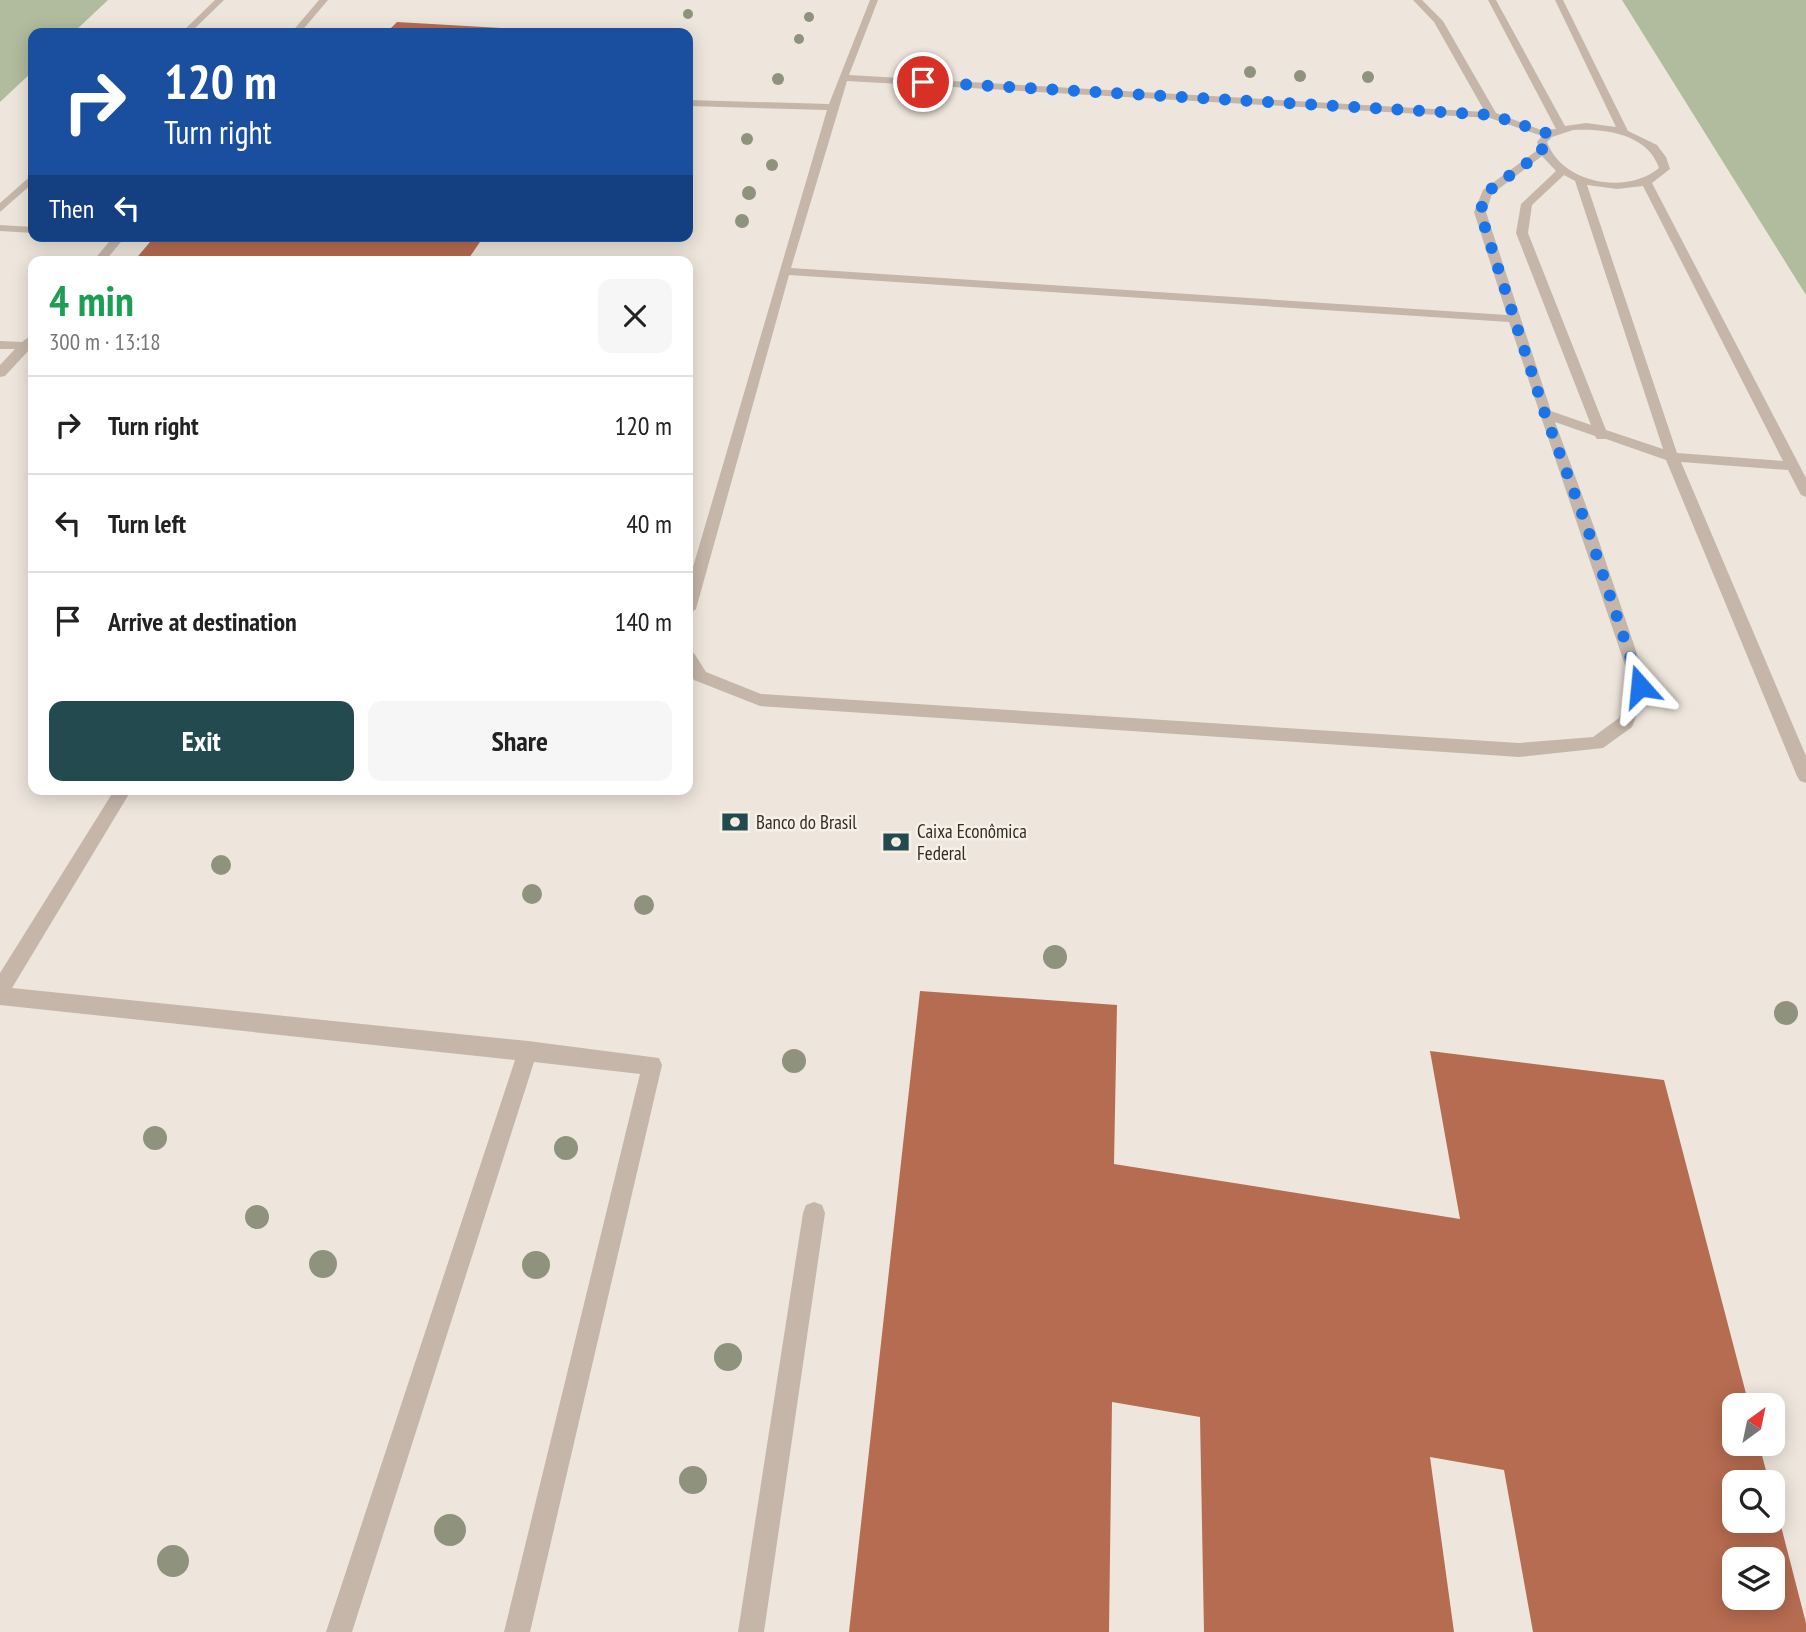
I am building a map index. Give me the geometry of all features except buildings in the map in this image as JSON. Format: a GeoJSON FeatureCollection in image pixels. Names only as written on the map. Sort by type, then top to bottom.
{"type":"FeatureCollection","features":[{"type":"Feature","properties":{"kind":"lane"},"geometry":{"type":"LineString","coordinates":[[190,28],[220,0]]}},
{"type":"Feature","properties":{"kind":"lane"},"geometry":{"type":"LineString","coordinates":[[299,28],[324,0]]}},
{"type":"Feature","properties":{"kind":"lane"},"geometry":{"type":"LineString","coordinates":[[693,591],[833,107],[874,0]]}},
{"type":"Feature","properties":{"kind":"lane"},"geometry":{"type":"LineString","coordinates":[[1417,0],[1438,21],[1492,115]]}},
{"type":"Feature","properties":{"kind":"lane"},"geometry":{"type":"LineString","coordinates":[[1492,0],[1561,129]]}},
{"type":"Feature","properties":{"kind":"lane"},"geometry":{"type":"LineString","coordinates":[[1559,0],[1623,133]]}},
{"type":"Feature","properties":{"kind":"lane"},"geometry":{"type":"LineString","coordinates":[[843,78],[1492,115],[1549,134]]}},
{"type":"Feature","properties":{"kind":"lane"},"geometry":{"type":"LineString","coordinates":[[693,103],[833,107]]}},
{"type":"Feature","properties":{"kind":"lane"},"geometry":{"type":"LineString","coordinates":[[1590,127],[1623,133],[1655,150],[1664,160],[1665,170],[1659,178],[1647,184],[1615,186],[1580,179],[1549,162],[1542,152],[1542,142],[1549,134],[1561,129],[1590,127]]}},
{"type":"Feature","properties":{"kind":"lane"},"geometry":{"type":"LineString","coordinates":[[693,665],[700,676],[760,701],[1519,750],[1597,743],[1626,722],[1640,686],[1587,527],[1545,414],[1480,212],[1487,192],[1542,152]]}},
{"type":"Feature","properties":{"kind":"lane"},"geometry":{"type":"LineString","coordinates":[[1562,171],[1527,204],[1522,233],[1602,436]]}},
{"type":"Feature","properties":{"kind":"lane"},"geometry":{"type":"LineString","coordinates":[[1580,179],[1672,457],[1806,776]]}},
{"type":"Feature","properties":{"kind":"lane"},"geometry":{"type":"LineString","coordinates":[[0,209],[28,182]]}},
{"type":"Feature","properties":{"kind":"lane"},"geometry":{"type":"LineString","coordinates":[[1647,184],[1806,492]]}},
{"type":"Feature","properties":{"kind":"lane"},"geometry":{"type":"LineString","coordinates":[[0,228],[28,230]]}},
{"type":"Feature","properties":{"kind":"lane"},"geometry":{"type":"LineString","coordinates":[[103,256],[115,242]]}},
{"type":"Feature","properties":{"kind":"lane"},"geometry":{"type":"LineString","coordinates":[[784,271],[1516,319]]}},
{"type":"Feature","properties":{"kind":"lane"},"geometry":{"type":"LineString","coordinates":[[0,345],[28,343]]}},
{"type":"Feature","properties":{"kind":"lane"},"geometry":{"type":"LineString","coordinates":[[0,373],[28,346]]}},
{"type":"Feature","properties":{"kind":"lane"},"geometry":{"type":"LineString","coordinates":[[1545,414],[1602,436],[1672,457],[1794,466]]}},
{"type":"Feature","properties":{"kind":"lane"},"geometry":{"type":"LineString","coordinates":[[0,990],[120,795]]}},
{"type":"Feature","properties":{"kind":"lane"},"geometry":{"type":"LineString","coordinates":[[0,996],[652,1065],[517,1632]]}},
{"type":"Feature","properties":{"kind":"lane"},"geometry":{"type":"LineString","coordinates":[[339,1632],[528,1051]]}},
{"type":"Feature","properties":{"kind":"lane"},"geometry":{"type":"LineString","coordinates":[[751,1632],[814,1213]]}},
{"type":"Feature","properties":{"kind":"green space"},"geometry":{"type":"Polygon","coordinates":[[[0,0],[108,0],[78,28],[28,28],[28,76],[0,102],[0,0]]]}},
{"type":"Feature","properties":{"kind":"green space"},"geometry":{"type":"Polygon","coordinates":[[[1622,0],[1806,0],[1806,295],[1622,0]]]}},
{"type":"Feature","properties":{"kind":"place","name":"Banco do Brasil"},"geometry":{"type":"Point","coordinates":[735,822]}},
{"type":"Feature","properties":{"kind":"place","name":"Caixa Econômica Federal"},"geometry":{"type":"Point","coordinates":[896,842]}},
{"type":"Feature","properties":{"kind":"route"},"geometry":{"type":"LineString","coordinates":[[923,82],[1492,115],[1549,134],[1542,142],[1542,152],[1487,192],[1480,212],[1545,414],[1587,527],[1640,686]]}}]}
